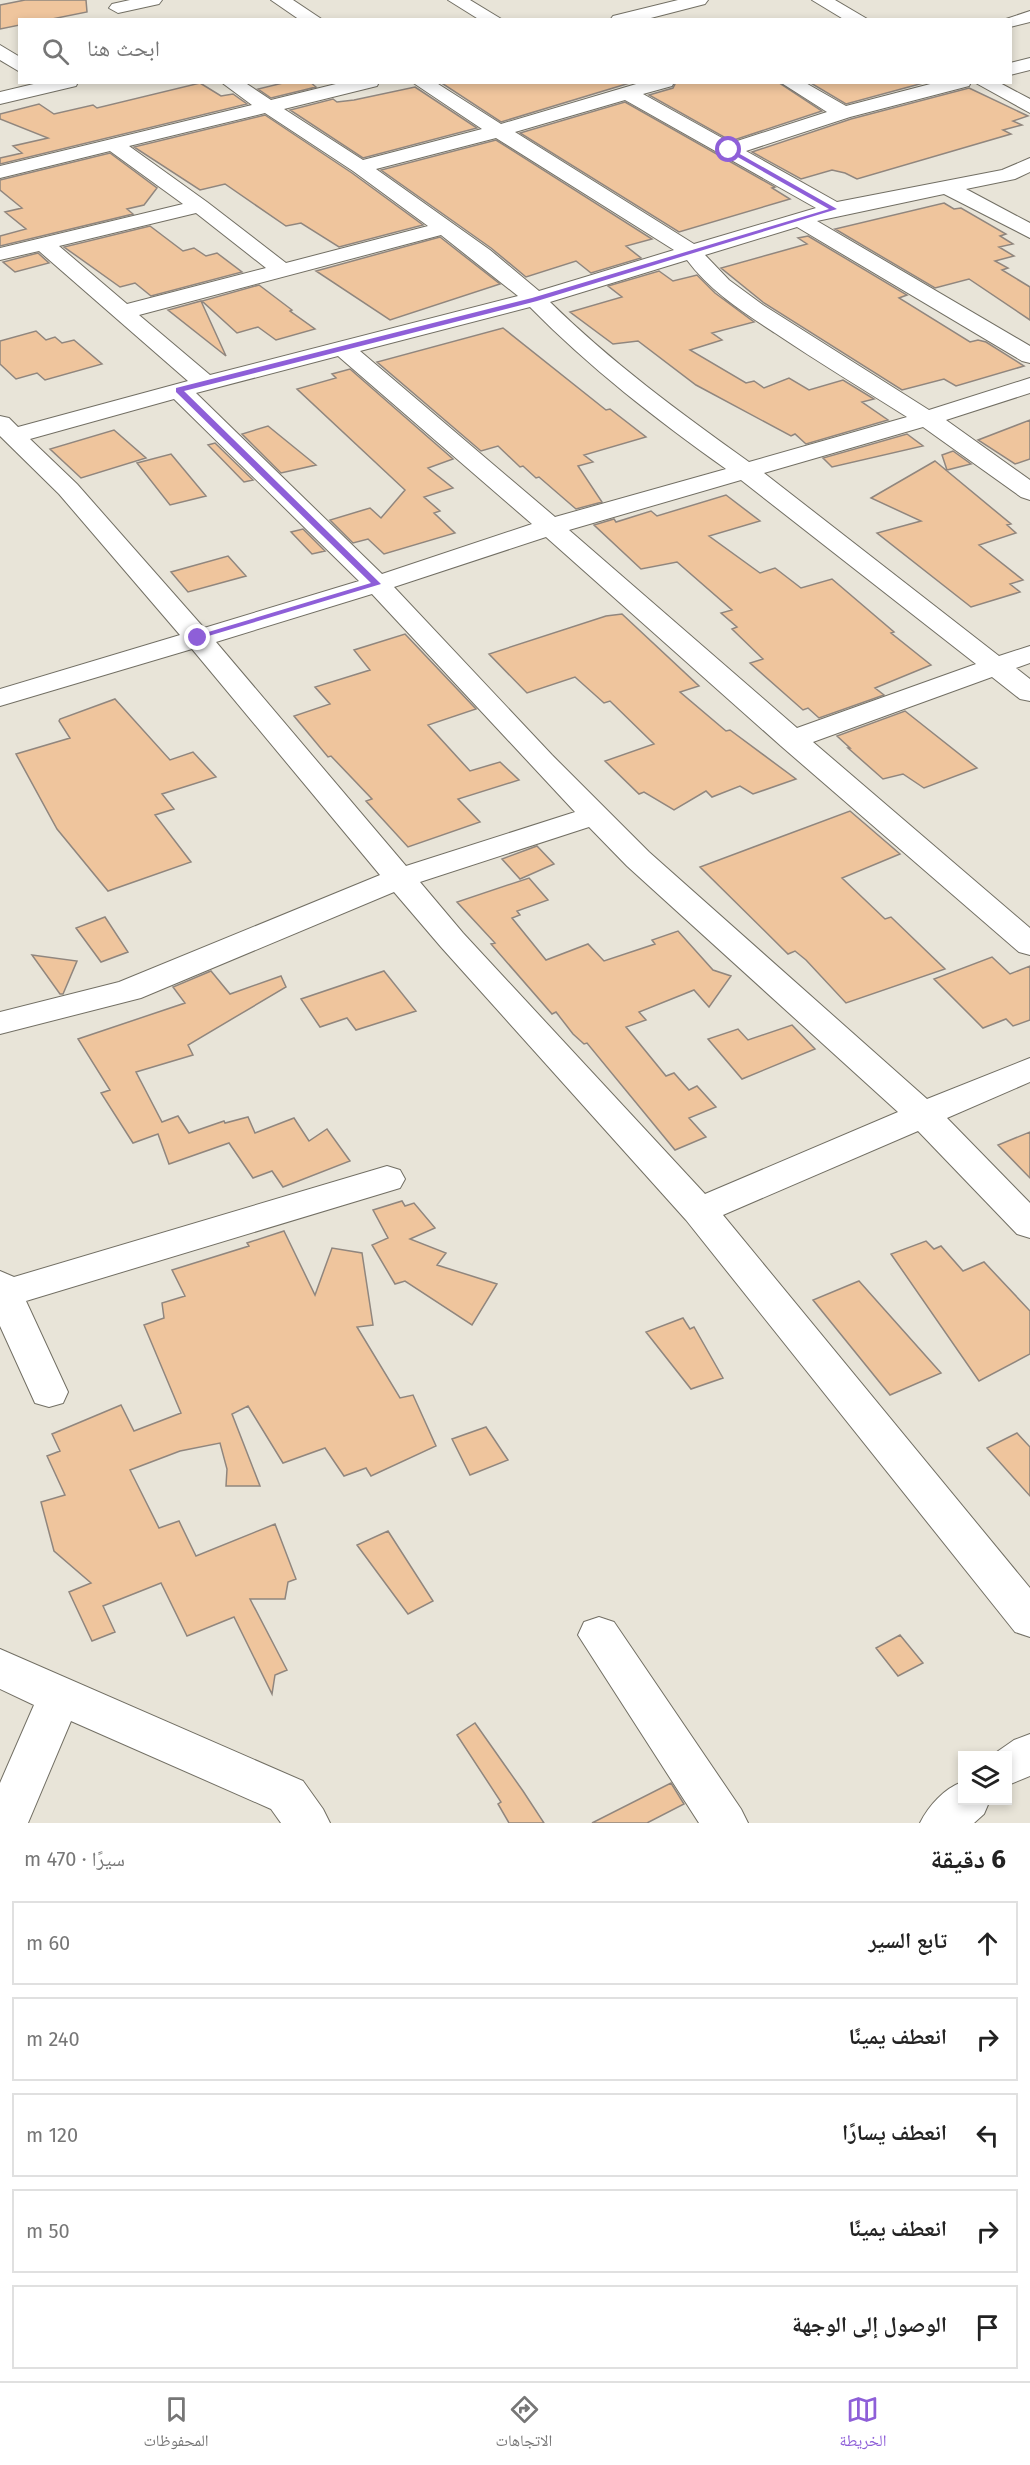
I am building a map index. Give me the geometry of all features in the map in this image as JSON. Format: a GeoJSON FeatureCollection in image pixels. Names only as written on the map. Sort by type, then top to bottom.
{"type":"FeatureCollection","features":[{"type":"Feature","properties":{"kind":"street"},"geometry":{"type":"LineString","coordinates":[[112,4],[153,0]]}},
{"type":"Feature","properties":{"kind":"street"},"geometry":{"type":"LineString","coordinates":[[280,0],[311,18]]}},
{"type":"Feature","properties":{"kind":"street"},"geometry":{"type":"LineString","coordinates":[[457,0],[490,18]]}},
{"type":"Feature","properties":{"kind":"street"},"geometry":{"type":"LineString","coordinates":[[626,18],[699,0]]}},
{"type":"Feature","properties":{"kind":"street"},"geometry":{"type":"LineString","coordinates":[[821,0],[856,18]]}},
{"type":"Feature","properties":{"kind":"street"},"geometry":{"type":"LineString","coordinates":[[112,4],[132,18]]}},
{"type":"Feature","properties":{"kind":"street"},"geometry":{"type":"LineString","coordinates":[[656,10],[670,18]]}},
{"type":"Feature","properties":{"kind":"street"},"geometry":{"type":"LineString","coordinates":[[1012,22],[1030,16]]}},
{"type":"Feature","properties":{"kind":"street"},"geometry":{"type":"LineString","coordinates":[[0,51],[18,64]]}},
{"type":"Feature","properties":{"kind":"street"},"geometry":{"type":"LineString","coordinates":[[1012,69],[1030,64]]}},
{"type":"Feature","properties":{"kind":"street"},"geometry":{"type":"LineString","coordinates":[[233,84],[360,167],[446,228],[535,299],[585,349],[667,415],[745,471],[1030,693]]}},
{"type":"Feature","properties":{"kind":"street"},"geometry":{"type":"LineString","coordinates":[[0,172],[362,84]]}},
{"type":"Feature","properties":{"kind":"street"},"geometry":{"type":"LineString","coordinates":[[423,84],[693,253],[707,274],[766,318],[838,368],[925,419],[996,465],[1030,492]]}},
{"type":"Feature","properties":{"kind":"street"},"geometry":{"type":"LineString","coordinates":[[360,167],[498,131],[657,84]]}},
{"type":"Feature","properties":{"kind":"street"},"geometry":{"type":"LineString","coordinates":[[792,84],[843,113]]}},
{"type":"Feature","properties":{"kind":"street"},"geometry":{"type":"LineString","coordinates":[[729,150],[843,113],[954,84]]}},
{"type":"Feature","properties":{"kind":"street"},"geometry":{"type":"LineString","coordinates":[[987,84],[1030,107]]}},
{"type":"Feature","properties":{"kind":"street"},"geometry":{"type":"LineString","coordinates":[[0,98],[44,85]]}},
{"type":"Feature","properties":{"kind":"street"},"geometry":{"type":"LineString","coordinates":[[627,93],[834,209]]}},
{"type":"Feature","properties":{"kind":"street"},"geometry":{"type":"LineString","coordinates":[[113,144],[200,206],[283,270]]}},
{"type":"Feature","properties":{"kind":"street"},"geometry":{"type":"LineString","coordinates":[[7,429],[345,350],[535,299],[834,209],[1008,175],[1030,164]]}},
{"type":"Feature","properties":{"kind":"street"},"geometry":{"type":"LineString","coordinates":[[945,186],[1030,232]]}},
{"type":"Feature","properties":{"kind":"street"},"geometry":{"type":"LineString","coordinates":[[0,254],[200,206]]}},
{"type":"Feature","properties":{"kind":"street"},"geometry":{"type":"LineString","coordinates":[[800,220],[1030,356]]}},
{"type":"Feature","properties":{"kind":"street"},"geometry":{"type":"LineString","coordinates":[[123,312],[446,228]]}},
{"type":"Feature","properties":{"kind":"street"},"geometry":{"type":"LineString","coordinates":[[42,243],[123,312],[638,859],[922,1114],[1030,1225]]}},
{"type":"Feature","properties":{"kind":"street"},"geometry":{"type":"LineString","coordinates":[[345,350],[552,526],[791,740],[1030,945]]}},
{"type":"Feature","properties":{"kind":"street"},"geometry":{"type":"LineString","coordinates":[[0,698],[377,584],[552,526],[925,419],[1030,385]]}},
{"type":"Feature","properties":{"kind":"street"},"geometry":{"type":"LineString","coordinates":[[7,429],[68,489],[198,638],[460,949],[699,1211],[1030,1619]]}},
{"type":"Feature","properties":{"kind":"street"},"geometry":{"type":"LineString","coordinates":[[791,740],[1030,654]]}},
{"type":"Feature","properties":{"kind":"street"},"geometry":{"type":"LineString","coordinates":[[0,1023],[129,990],[400,878],[595,815]]}},
{"type":"Feature","properties":{"kind":"street"},"geometry":{"type":"LineString","coordinates":[[699,1211],[922,1114],[1030,1070]]}},
{"type":"Feature","properties":{"kind":"street"},"geometry":{"type":"LineString","coordinates":[[49,1392],[3,1289],[387,1179]]}},
{"type":"Feature","properties":{"kind":"street"},"geometry":{"type":"LineString","coordinates":[[599,1635],[725,1823]]}},
{"type":"Feature","properties":{"kind":"street"},"geometry":{"type":"LineString","coordinates":[[0,1667],[3,1671],[287,1795],[307,1823]]}},
{"type":"Feature","properties":{"kind":"street"},"geometry":{"type":"LineString","coordinates":[[5,1823],[60,1695]]}},
{"type":"Feature","properties":{"kind":"street"},"geometry":{"type":"LineString","coordinates":[[1012,1764],[1030,1754]]}},
{"type":"Feature","properties":{"kind":"street"},"geometry":{"type":"LineString","coordinates":[[943,1823],[963,1805]]}},
{"type":"Feature","properties":{"kind":"building"},"geometry":{"type":"Polygon","coordinates":[[[25,0],[86,0],[87,12],[57,18],[18,18],[18,25],[0,29],[0,5],[25,0]]]}},
{"type":"Feature","properties":{"kind":"building"},"geometry":{"type":"Polygon","coordinates":[[[196,84],[202,84],[221,96],[233,94],[247,104],[0,164],[0,158],[22,153],[13,146],[48,138],[0,119],[0,114],[39,104],[54,114],[93,105],[97,108],[196,84]]]}},
{"type":"Feature","properties":{"kind":"building"},"geometry":{"type":"Polygon","coordinates":[[[279,84],[312,84],[316,87],[271,98],[258,89],[279,84]]]}},
{"type":"Feature","properties":{"kind":"building"},"geometry":{"type":"Polygon","coordinates":[[[443,84],[626,84],[501,122],[443,84]]]}},
{"type":"Feature","properties":{"kind":"building"},"geometry":{"type":"Polygon","coordinates":[[[675,84],[781,84],[822,111],[731,141],[649,95],[673,88],[675,84]]]}},
{"type":"Feature","properties":{"kind":"building"},"geometry":{"type":"Polygon","coordinates":[[[812,84],[920,84],[846,104],[812,84]]]}},
{"type":"Feature","properties":{"kind":"building"},"geometry":{"type":"Polygon","coordinates":[[[415,87],[477,128],[363,158],[290,110],[333,99],[337,102],[354,100],[415,87]]]}},
{"type":"Feature","properties":{"kind":"building"},"geometry":{"type":"Polygon","coordinates":[[[969,88],[1028,116],[1013,121],[1022,125],[1003,130],[1011,134],[857,179],[832,170],[801,179],[752,152],[851,119],[969,88]]]}},
{"type":"Feature","properties":{"kind":"building"},"geometry":{"type":"Polygon","coordinates":[[[625,102],[775,187],[772,188],[790,199],[679,232],[520,133],[625,102]]]}},
{"type":"Feature","properties":{"kind":"building"},"geometry":{"type":"Polygon","coordinates":[[[265,115],[352,173],[423,225],[339,247],[301,223],[286,226],[225,184],[200,190],[134,147],[265,115]]]}},
{"type":"Feature","properties":{"kind":"building"},"geometry":{"type":"Polygon","coordinates":[[[496,140],[652,239],[626,246],[641,258],[591,273],[576,261],[526,277],[491,248],[381,170],[496,140]]]}},
{"type":"Feature","properties":{"kind":"building"},"geometry":{"type":"Polygon","coordinates":[[[110,153],[157,188],[144,205],[127,209],[133,214],[0,246],[0,236],[26,229],[5,212],[22,208],[0,190],[0,180],[110,153]]]}},
{"type":"Feature","properties":{"kind":"building"},"geometry":{"type":"Polygon","coordinates":[[[944,203],[954,209],[961,208],[1006,234],[1000,236],[1013,244],[999,247],[1014,256],[995,261],[1008,268],[1002,270],[1030,287],[1030,320],[969,279],[935,288],[835,229],[944,203]]]}},
{"type":"Feature","properties":{"kind":"building"},"geometry":{"type":"Polygon","coordinates":[[[150,226],[183,251],[194,248],[206,256],[217,253],[242,272],[151,296],[135,283],[120,287],[64,247],[150,226]]]}},
{"type":"Feature","properties":{"kind":"building"},"geometry":{"type":"Polygon","coordinates":[[[808,236],[907,295],[899,298],[970,342],[978,340],[986,342],[1024,366],[956,386],[944,379],[902,390],[764,303],[721,268],[807,244],[798,238],[808,236]]]}},
{"type":"Feature","properties":{"kind":"building"},"geometry":{"type":"Polygon","coordinates":[[[440,237],[500,284],[390,320],[316,271],[440,237]]]}},
{"type":"Feature","properties":{"kind":"building"},"geometry":{"type":"Polygon","coordinates":[[[38,253],[49,263],[15,272],[3,262],[38,253]]]}},
{"type":"Feature","properties":{"kind":"building"},"geometry":{"type":"Polygon","coordinates":[[[659,271],[673,281],[697,275],[715,293],[754,322],[712,333],[722,340],[690,350],[746,383],[754,381],[764,388],[789,378],[809,390],[843,380],[874,399],[862,402],[888,420],[806,444],[795,434],[791,436],[696,385],[638,341],[613,344],[570,312],[622,297],[608,286],[659,271]]]}},
{"type":"Feature","properties":{"kind":"building"},"geometry":{"type":"Polygon","coordinates":[[[259,285],[315,329],[276,340],[258,327],[237,333],[202,301],[259,285]]]}},
{"type":"Feature","properties":{"kind":"building"},"geometry":{"type":"Polygon","coordinates":[[[201,301],[226,356],[168,310],[201,301]]]}},
{"type":"Feature","properties":{"kind":"building"},"geometry":{"type":"Polygon","coordinates":[[[503,328],[606,410],[610,409],[646,437],[584,455],[593,462],[578,466],[602,502],[576,509],[539,477],[536,478],[523,466],[520,467],[498,446],[481,451],[377,362],[503,328]]]}},
{"type":"Feature","properties":{"kind":"building"},"geometry":{"type":"Polygon","coordinates":[[[36,331],[46,340],[55,337],[62,343],[74,340],[102,364],[45,380],[37,373],[16,379],[0,364],[0,341],[36,331]]]}},
{"type":"Feature","properties":{"kind":"building"},"geometry":{"type":"Polygon","coordinates":[[[350,369],[453,459],[428,468],[453,488],[424,497],[440,511],[434,513],[455,533],[384,554],[368,539],[353,543],[330,520],[370,508],[381,518],[405,490],[297,389],[336,378],[332,374],[350,369]]]}},
{"type":"Feature","properties":{"kind":"building"},"geometry":{"type":"Polygon","coordinates":[[[1030,420],[1030,459],[1015,464],[978,440],[1030,420]]]}},
{"type":"Feature","properties":{"kind":"building"},"geometry":{"type":"Polygon","coordinates":[[[268,426],[316,465],[281,473],[242,434],[268,426]]]}},
{"type":"Feature","properties":{"kind":"building"},"geometry":{"type":"Polygon","coordinates":[[[114,430],[146,458],[81,478],[50,449],[114,430]]]}},
{"type":"Feature","properties":{"kind":"building"},"geometry":{"type":"Polygon","coordinates":[[[907,434],[923,446],[832,467],[823,458],[907,434]]]}},
{"type":"Feature","properties":{"kind":"building"},"geometry":{"type":"Polygon","coordinates":[[[215,443],[253,480],[244,482],[208,445],[215,443]]]}},
{"type":"Feature","properties":{"kind":"building"},"geometry":{"type":"Polygon","coordinates":[[[953,451],[971,464],[947,470],[942,455],[953,451]]]}},
{"type":"Feature","properties":{"kind":"building"},"geometry":{"type":"Polygon","coordinates":[[[171,454],[206,496],[170,505],[137,463],[171,454]]]}},
{"type":"Feature","properties":{"kind":"building"},"geometry":{"type":"Polygon","coordinates":[[[935,461],[1011,524],[1007,525],[1016,533],[979,545],[1023,580],[1010,584],[1020,592],[971,607],[877,533],[921,521],[871,498],[935,461]]]}},
{"type":"Feature","properties":{"kind":"building"},"geometry":{"type":"Polygon","coordinates":[[[726,495],[760,521],[709,536],[760,573],[775,568],[801,588],[832,579],[894,632],[891,633],[931,665],[875,688],[884,695],[819,718],[808,708],[803,710],[750,663],[763,659],[732,629],[737,627],[721,613],[732,610],[677,562],[641,569],[594,525],[614,519],[616,522],[651,511],[657,516],[726,495]]]}},
{"type":"Feature","properties":{"kind":"building"},"geometry":{"type":"Polygon","coordinates":[[[303,529],[325,551],[312,554],[291,532],[303,529]]]}},
{"type":"Feature","properties":{"kind":"building"},"geometry":{"type":"Polygon","coordinates":[[[228,556],[246,576],[188,592],[171,572],[228,556]]]}},
{"type":"Feature","properties":{"kind":"building"},"geometry":{"type":"Polygon","coordinates":[[[622,614],[699,686],[680,692],[726,731],[730,730],[796,779],[753,794],[740,786],[712,797],[706,791],[674,810],[644,792],[639,794],[605,761],[654,744],[610,701],[604,703],[575,677],[527,693],[489,654],[606,616],[622,614]]]}},
{"type":"Feature","properties":{"kind":"building"},"geometry":{"type":"Polygon","coordinates":[[[405,634],[476,709],[428,725],[470,771],[500,762],[519,780],[458,799],[480,822],[408,847],[366,801],[372,799],[331,756],[328,757],[294,716],[330,704],[315,687],[370,670],[354,650],[405,634]]]}},
{"type":"Feature","properties":{"kind":"building"},"geometry":{"type":"Polygon","coordinates":[[[115,699],[170,760],[193,752],[216,777],[162,794],[174,809],[155,815],[191,862],[108,891],[57,829],[16,754],[70,738],[59,721],[60,719],[115,699]]]}},
{"type":"Feature","properties":{"kind":"building"},"geometry":{"type":"Polygon","coordinates":[[[905,711],[977,768],[924,788],[903,774],[883,779],[837,736],[905,711]]]}},
{"type":"Feature","properties":{"kind":"building"},"geometry":{"type":"Polygon","coordinates":[[[850,811],[900,854],[842,878],[885,919],[891,917],[945,969],[846,1003],[806,960],[795,951],[788,954],[700,867],[850,811]]]}},
{"type":"Feature","properties":{"kind":"building"},"geometry":{"type":"Polygon","coordinates":[[[537,846],[554,864],[520,879],[502,859],[537,846]]]}},
{"type":"Feature","properties":{"kind":"building"},"geometry":{"type":"Polygon","coordinates":[[[529,878],[548,900],[517,911],[520,915],[512,918],[546,960],[588,944],[604,961],[655,944],[652,940],[678,931],[713,970],[731,976],[709,1007],[694,990],[639,1012],[646,1020],[626,1027],[666,1076],[674,1073],[689,1090],[697,1086],[716,1107],[689,1118],[706,1137],[675,1150],[587,1043],[584,1044],[573,1034],[556,1012],[552,1014],[491,944],[495,943],[457,902],[529,878]]]}},
{"type":"Feature","properties":{"kind":"building"},"geometry":{"type":"Polygon","coordinates":[[[105,917],[128,952],[101,962],[76,928],[105,917]]]}},
{"type":"Feature","properties":{"kind":"building"},"geometry":{"type":"Polygon","coordinates":[[[32,955],[77,961],[63,994],[60,994],[32,955]]]}},
{"type":"Feature","properties":{"kind":"building"},"geometry":{"type":"Polygon","coordinates":[[[992,957],[1010,974],[1030,966],[1030,1020],[1013,1026],[1006,1019],[983,1028],[934,979],[992,957]]]}},
{"type":"Feature","properties":{"kind":"building"},"geometry":{"type":"Polygon","coordinates":[[[211,971],[230,994],[281,976],[286,987],[188,1045],[193,1055],[136,1072],[162,1122],[178,1116],[189,1133],[224,1121],[225,1123],[248,1117],[255,1133],[294,1118],[309,1141],[327,1129],[350,1161],[283,1187],[272,1171],[253,1178],[229,1143],[169,1164],[158,1134],[133,1143],[101,1093],[110,1090],[78,1039],[185,1003],[173,987],[211,971]]]}},
{"type":"Feature","properties":{"kind":"building"},"geometry":{"type":"Polygon","coordinates":[[[384,971],[416,1011],[356,1030],[347,1018],[320,1027],[301,999],[384,971]]]}},
{"type":"Feature","properties":{"kind":"building"},"geometry":{"type":"Polygon","coordinates":[[[792,1025],[815,1049],[742,1079],[708,1039],[738,1029],[748,1040],[792,1025]]]}},
{"type":"Feature","properties":{"kind":"building"},"geometry":{"type":"Polygon","coordinates":[[[1030,1132],[1030,1178],[998,1145],[1030,1132]]]}},
{"type":"Feature","properties":{"kind":"building"},"geometry":{"type":"Polygon","coordinates":[[[402,1201],[405,1206],[414,1203],[435,1228],[410,1239],[446,1253],[437,1265],[497,1284],[472,1325],[405,1281],[395,1284],[372,1245],[388,1238],[373,1210],[402,1201]]]}},
{"type":"Feature","properties":{"kind":"building"},"geometry":{"type":"Polygon","coordinates":[[[284,1231],[315,1295],[332,1248],[362,1253],[373,1325],[357,1327],[400,1398],[413,1395],[436,1446],[371,1476],[366,1468],[344,1476],[325,1448],[283,1463],[248,1406],[232,1414],[260,1486],[226,1486],[227,1469],[220,1443],[180,1451],[130,1470],[159,1528],[179,1521],[196,1556],[275,1524],[296,1579],[288,1582],[285,1599],[250,1599],[287,1670],[275,1675],[272,1694],[234,1617],[187,1636],[161,1583],[103,1606],[115,1632],[92,1641],[69,1592],[91,1583],[54,1551],[41,1502],[65,1495],[47,1456],[60,1451],[52,1434],[121,1405],[134,1431],[181,1413],[144,1325],[164,1318],[162,1303],[185,1296],[172,1270],[249,1246],[247,1243],[284,1231]]]}},
{"type":"Feature","properties":{"kind":"building"},"geometry":{"type":"Polygon","coordinates":[[[926,1241],[934,1249],[941,1246],[963,1271],[984,1262],[1030,1311],[1030,1354],[979,1381],[891,1254],[926,1241]]]}},
{"type":"Feature","properties":{"kind":"building"},"geometry":{"type":"Polygon","coordinates":[[[859,1281],[941,1373],[890,1395],[813,1300],[859,1281]]]}},
{"type":"Feature","properties":{"kind":"building"},"geometry":{"type":"Polygon","coordinates":[[[683,1318],[690,1329],[694,1327],[723,1378],[691,1389],[646,1332],[683,1318]]]}},
{"type":"Feature","properties":{"kind":"building"},"geometry":{"type":"Polygon","coordinates":[[[486,1427],[508,1460],[470,1475],[452,1439],[486,1427]]]}},
{"type":"Feature","properties":{"kind":"building"},"geometry":{"type":"Polygon","coordinates":[[[1017,1433],[1030,1447],[1030,1496],[987,1448],[1017,1433]]]}},
{"type":"Feature","properties":{"kind":"building"},"geometry":{"type":"Polygon","coordinates":[[[388,1531],[433,1601],[408,1614],[357,1545],[388,1531]]]}},
{"type":"Feature","properties":{"kind":"building"},"geometry":{"type":"Polygon","coordinates":[[[900,1635],[923,1663],[898,1676],[876,1648],[900,1635]]]}},
{"type":"Feature","properties":{"kind":"building"},"geometry":{"type":"Polygon","coordinates":[[[475,1723],[544,1823],[509,1823],[498,1804],[501,1802],[457,1735],[475,1723]]]}},
{"type":"Feature","properties":{"kind":"building"},"geometry":{"type":"Polygon","coordinates":[[[671,1783],[684,1804],[647,1823],[592,1823],[671,1783]]]}},
{"type":"Feature","properties":{"kind":"route"},"geometry":{"type":"LineString","coordinates":[[198,638],[377,584],[178,390],[345,350],[535,299],[834,209],[729,150]]}}]}
